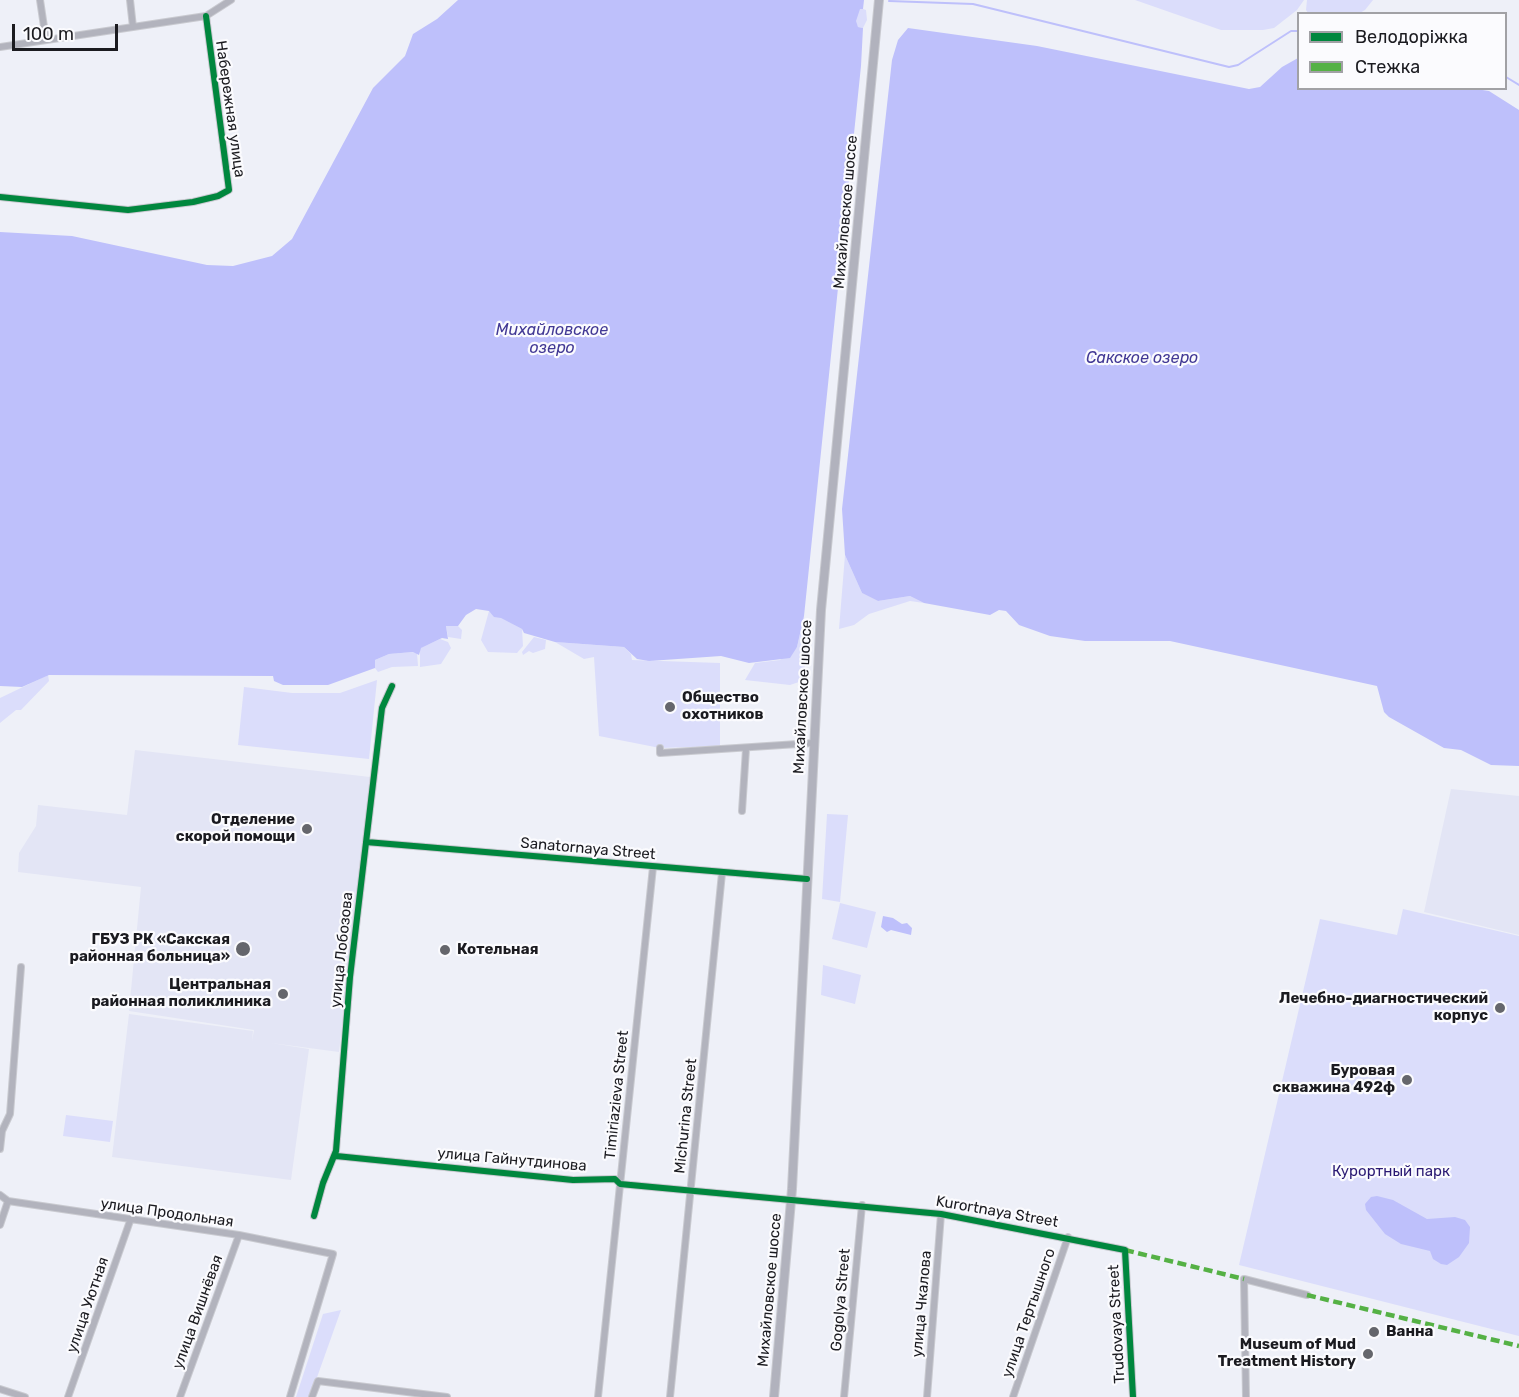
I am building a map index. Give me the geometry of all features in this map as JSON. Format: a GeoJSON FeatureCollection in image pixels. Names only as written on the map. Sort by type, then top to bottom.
{"type":"FeatureCollection","features":[{"type":"Feature","properties":{"kind":"main road","name":"Михайловское шоссе"},"geometry":{"type":"LineString","coordinates":[[774,1397],[791,1201],[821,610],[879,0]]}},
{"type":"Feature","properties":{"kind":"street"},"geometry":{"type":"LineString","coordinates":[[40,0],[46,40]]}},
{"type":"Feature","properties":{"kind":"street"},"geometry":{"type":"LineString","coordinates":[[130,0],[133,27]]}},
{"type":"Feature","properties":{"kind":"street"},"geometry":{"type":"LineString","coordinates":[[0,47],[206,16],[231,0]]}},
{"type":"Feature","properties":{"kind":"street","name":"Набережная улица"},"geometry":{"type":"LineString","coordinates":[[0,197],[128,210],[193,202],[218,196],[229,190],[206,16]]}},
{"type":"Feature","properties":{"kind":"street","name":"улица Лобозова"},"geometry":{"type":"LineString","coordinates":[[314,1216],[323,1183],[335,1157],[345,1030],[382,708],[392,686]]}},
{"type":"Feature","properties":{"kind":"street"},"geometry":{"type":"LineString","coordinates":[[660,748],[660,753],[746,749],[813,742]]}},
{"type":"Feature","properties":{"kind":"street"},"geometry":{"type":"LineString","coordinates":[[742,811],[746,749]]}},
{"type":"Feature","properties":{"kind":"street","name":"Sanatornaya Street"},"geometry":{"type":"LineString","coordinates":[[366,842],[807,879]]}},
{"type":"Feature","properties":{"kind":"street","name":"Timiriazieva Street"},"geometry":{"type":"LineString","coordinates":[[598,1397],[653,867]]}},
{"type":"Feature","properties":{"kind":"street","name":"Michurina Street"},"geometry":{"type":"LineString","coordinates":[[670,1397],[722,873]]}},
{"type":"Feature","properties":{"kind":"street"},"geometry":{"type":"LineString","coordinates":[[0,1149],[2,1131],[10,1114],[21,967]]}},
{"type":"Feature","properties":{"kind":"street","name":"улица Гайнутдинова"},"geometry":{"type":"LineString","coordinates":[[335,1157],[566,1179],[615,1179],[620,1184],[791,1201]]}},
{"type":"Feature","properties":{"kind":"street","name":"улица Продольная"},"geometry":{"type":"LineString","coordinates":[[0,1195],[8,1201],[130,1221],[239,1235],[333,1254],[290,1397]]}},
{"type":"Feature","properties":{"kind":"street"},"geometry":{"type":"LineString","coordinates":[[0,1224],[8,1201]]}},
{"type":"Feature","properties":{"kind":"street","name":"Kurortnaya Street"},"geometry":{"type":"LineString","coordinates":[[791,1201],[862,1205],[941,1214],[1068,1236],[1125,1250]]}},
{"type":"Feature","properties":{"kind":"street","name":"Gogolya Street"},"geometry":{"type":"LineString","coordinates":[[844,1397],[862,1205]]}},
{"type":"Feature","properties":{"kind":"street","name":"улица Чкалова"},"geometry":{"type":"LineString","coordinates":[[927,1397],[941,1214]]}},
{"type":"Feature","properties":{"kind":"street","name":"улица Уютная"},"geometry":{"type":"LineString","coordinates":[[68,1397],[130,1221]]}},
{"type":"Feature","properties":{"kind":"street","name":"улица Вишнёвая"},"geometry":{"type":"LineString","coordinates":[[180,1397],[239,1235]]}},
{"type":"Feature","properties":{"kind":"street","name":"улица Тертышного"},"geometry":{"type":"LineString","coordinates":[[1013,1397],[1068,1236]]}},
{"type":"Feature","properties":{"kind":"street","name":"Trudovaya Street"},"geometry":{"type":"LineString","coordinates":[[1125,1250],[1133,1397]]}},
{"type":"Feature","properties":{"kind":"street"},"geometry":{"type":"LineString","coordinates":[[1246,1397],[1244,1279],[1307,1295]]}},
{"type":"Feature","properties":{"kind":"street"},"geometry":{"type":"LineString","coordinates":[[312,1397],[318,1381],[447,1397]]}},
{"type":"Feature","properties":{"kind":"street"},"geometry":{"type":"LineString","coordinates":[[0,1389],[25,1397]]}},
{"type":"Feature","properties":{"kind":"shaded area","name":"ГБУЗ РК «Сакская районная больница»"},"geometry":{"type":"Polygon","coordinates":[[[135,750],[370,777],[339,1052],[271,1043],[309,1049],[291,1180],[112,1157],[129,1014],[253,1031],[252,1041],[254,1030],[129,1011],[141,887],[18,872],[19,853],[36,826],[38,805],[127,815],[135,750]]]}},
{"type":"Feature","properties":{"kind":"shaded area"},"geometry":{"type":"Polygon","coordinates":[[[1451,789],[1519,796],[1519,935],[1424,912],[1451,789]]]}},
{"type":"Feature","properties":{"kind":"green space"},"geometry":{"type":"Polygon","coordinates":[[[1135,0],[1304,0],[1297,10],[1274,28],[1221,30],[1135,0]]]}},
{"type":"Feature","properties":{"kind":"green space"},"geometry":{"type":"Polygon","coordinates":[[[1307,0],[1373,0],[1362,12],[1307,12],[1307,0]]]}},
{"type":"Feature","properties":{"kind":"green space"},"geometry":{"type":"Polygon","coordinates":[[[846,3],[866,10],[867,20],[863,28],[858,27],[846,3]]]}},
{"type":"Feature","properties":{"kind":"green space"},"geometry":{"type":"Polygon","coordinates":[[[845,555],[862,593],[878,601],[910,596],[924,603],[910,601],[869,614],[854,625],[839,629],[845,555]]]}},
{"type":"Feature","properties":{"kind":"green space"},"geometry":{"type":"Polygon","coordinates":[[[489,611],[522,629],[523,646],[517,653],[488,652],[481,640],[489,611]]]}},
{"type":"Feature","properties":{"kind":"green space"},"geometry":{"type":"Polygon","coordinates":[[[804,616],[807,655],[802,681],[790,685],[745,680],[755,663],[780,660],[797,647],[804,616]]]}},
{"type":"Feature","properties":{"kind":"green space"},"geometry":{"type":"Polygon","coordinates":[[[446,626],[458,626],[462,630],[461,639],[448,637],[446,626]]]}},
{"type":"Feature","properties":{"kind":"green space"},"geometry":{"type":"Polygon","coordinates":[[[534,637],[546,640],[545,649],[533,653],[529,651],[523,655],[522,652],[534,637]]]}},
{"type":"Feature","properties":{"kind":"green space"},"geometry":{"type":"Polygon","coordinates":[[[440,639],[448,642],[451,648],[441,664],[420,667],[420,648],[440,639]]]}},
{"type":"Feature","properties":{"kind":"green space"},"geometry":{"type":"Polygon","coordinates":[[[555,642],[624,647],[631,654],[632,660],[720,663],[720,746],[660,748],[599,736],[594,657],[584,659],[555,642]]]}},
{"type":"Feature","properties":{"kind":"green space"},"geometry":{"type":"Polygon","coordinates":[[[417,653],[418,666],[392,667],[378,672],[375,668],[375,660],[389,654],[417,653]]]}},
{"type":"Feature","properties":{"kind":"green space"},"geometry":{"type":"Polygon","coordinates":[[[48,675],[49,681],[21,710],[16,710],[0,723],[0,698],[48,675]]]}},
{"type":"Feature","properties":{"kind":"green space"},"geometry":{"type":"Polygon","coordinates":[[[377,680],[369,759],[238,745],[244,687],[292,693],[340,693],[377,680]]]}},
{"type":"Feature","properties":{"kind":"green space"},"geometry":{"type":"Polygon","coordinates":[[[827,814],[848,815],[840,902],[822,899],[827,814]]]}},
{"type":"Feature","properties":{"kind":"green space"},"geometry":{"type":"Polygon","coordinates":[[[840,903],[876,912],[867,948],[832,939],[840,903]]]}},
{"type":"Feature","properties":{"kind":"green space","name":"Курортный парк"},"geometry":{"type":"Polygon","coordinates":[[[1403,909],[1519,936],[1519,1336],[1239,1265],[1320,919],[1397,935],[1403,909]]]}},
{"type":"Feature","properties":{"kind":"green space"},"geometry":{"type":"Polygon","coordinates":[[[823,965],[861,975],[855,1004],[821,995],[823,965]]]}},
{"type":"Feature","properties":{"kind":"green space"},"geometry":{"type":"Polygon","coordinates":[[[66,1115],[113,1121],[110,1142],[63,1136],[66,1115]]]}},
{"type":"Feature","properties":{"kind":"green space"},"geometry":{"type":"Polygon","coordinates":[[[341,1310],[310,1397],[296,1397],[323,1314],[341,1310]]]}},
{"type":"Feature","properties":{"kind":"water","name":"Михайловское озеро"},"geometry":{"type":"Polygon","coordinates":[[[458,0],[864,0],[863,9],[860,9],[856,21],[858,27],[863,28],[861,66],[804,616],[797,647],[790,658],[749,663],[721,656],[649,661],[637,659],[624,647],[555,642],[524,633],[522,629],[501,618],[494,617],[489,611],[476,609],[466,615],[458,626],[446,626],[448,639],[442,638],[421,648],[419,655],[413,652],[389,654],[375,660],[375,668],[328,685],[283,685],[274,681],[273,676],[49,675],[22,687],[0,686],[0,232],[72,236],[207,265],[233,266],[272,256],[292,239],[373,88],[405,56],[413,34],[437,19],[458,0]]]}},
{"type":"Feature","properties":{"kind":"water","name":"Сакское озеро"},"geometry":{"type":"Polygon","coordinates":[[[908,28],[1037,46],[1249,89],[1260,87],[1282,67],[1297,59],[1297,90],[1482,90],[1489,91],[1519,110],[1519,766],[1491,765],[1461,750],[1444,748],[1389,717],[1384,712],[1377,686],[1170,641],[1085,641],[1050,636],[1019,625],[1006,611],[999,610],[990,615],[924,603],[910,596],[878,601],[862,593],[845,555],[842,509],[892,60],[898,40],[908,28]]]}},
{"type":"Feature","properties":{"kind":"water"},"geometry":{"type":"Polygon","coordinates":[[[883,916],[893,918],[902,924],[907,923],[912,928],[911,935],[891,930],[887,932],[881,927],[883,916]]]}},
{"type":"Feature","properties":{"kind":"water"},"geometry":{"type":"Polygon","coordinates":[[[1377,1196],[1393,1200],[1427,1219],[1455,1217],[1465,1220],[1470,1227],[1469,1243],[1459,1257],[1447,1265],[1433,1259],[1430,1251],[1401,1244],[1385,1234],[1366,1210],[1365,1204],[1371,1197],[1377,1196]]]}},
{"type":"Feature","properties":{"kind":"waterway"},"geometry":{"type":"LineString","coordinates":[[889,1],[973,4],[1229,67],[1238,65],[1291,31],[1297,31]]}},
{"type":"Feature","properties":{"kind":"waterway"},"geometry":{"type":"LineString","coordinates":[[1507,78],[1519,85]]}},
{"type":"Feature","properties":{"kind":"marked path"},"geometry":{"type":"LineString","coordinates":[[1125,1250],[1244,1279]]}},
{"type":"Feature","properties":{"kind":"marked path"},"geometry":{"type":"LineString","coordinates":[[1307,1295],[1519,1346]]}},
{"type":"Feature","properties":{"kind":"cycle path"},"geometry":{"type":"LineString","coordinates":[[0,197],[128,210],[193,202],[218,196],[229,190],[206,16]]}},
{"type":"Feature","properties":{"kind":"cycle path"},"geometry":{"type":"LineString","coordinates":[[314,1216],[323,1183],[336,1151],[350,977],[382,708],[392,686]]}},
{"type":"Feature","properties":{"kind":"cycle path"},"geometry":{"type":"LineString","coordinates":[[366,842],[807,879]]}},
{"type":"Feature","properties":{"kind":"cycle path"},"geometry":{"type":"LineString","coordinates":[[336,1156],[573,1180],[615,1179],[620,1184],[941,1214],[1125,1250],[1133,1397]]}},
{"type":"Feature","properties":{"kind":"place","name":"Общество охотников"},"geometry":{"type":"Point","coordinates":[670,707]}},
{"type":"Feature","properties":{"kind":"place","name":"Отделение скорой помощи"},"geometry":{"type":"Point","coordinates":[307,829]}},
{"type":"Feature","properties":{"kind":"place","name":"ГБУЗ РК «Сакская районная больница»"},"geometry":{"type":"Point","coordinates":[243,949]}},
{"type":"Feature","properties":{"kind":"place","name":"Котельная"},"geometry":{"type":"Point","coordinates":[445,950]}},
{"type":"Feature","properties":{"kind":"place","name":"Центральная районная поликлиника"},"geometry":{"type":"Point","coordinates":[283,994]}},
{"type":"Feature","properties":{"kind":"place","name":"Лечебно-диагностический корпус"},"geometry":{"type":"Point","coordinates":[1500,1008]}},
{"type":"Feature","properties":{"kind":"place","name":"Буровая скважина 492ф"},"geometry":{"type":"Point","coordinates":[1407,1080]}},
{"type":"Feature","properties":{"kind":"place","name":"Ванна"},"geometry":{"type":"Point","coordinates":[1374,1332]}},
{"type":"Feature","properties":{"kind":"place","name":"Museum of Mud Treatment History"},"geometry":{"type":"Point","coordinates":[1368,1354]}}]}
